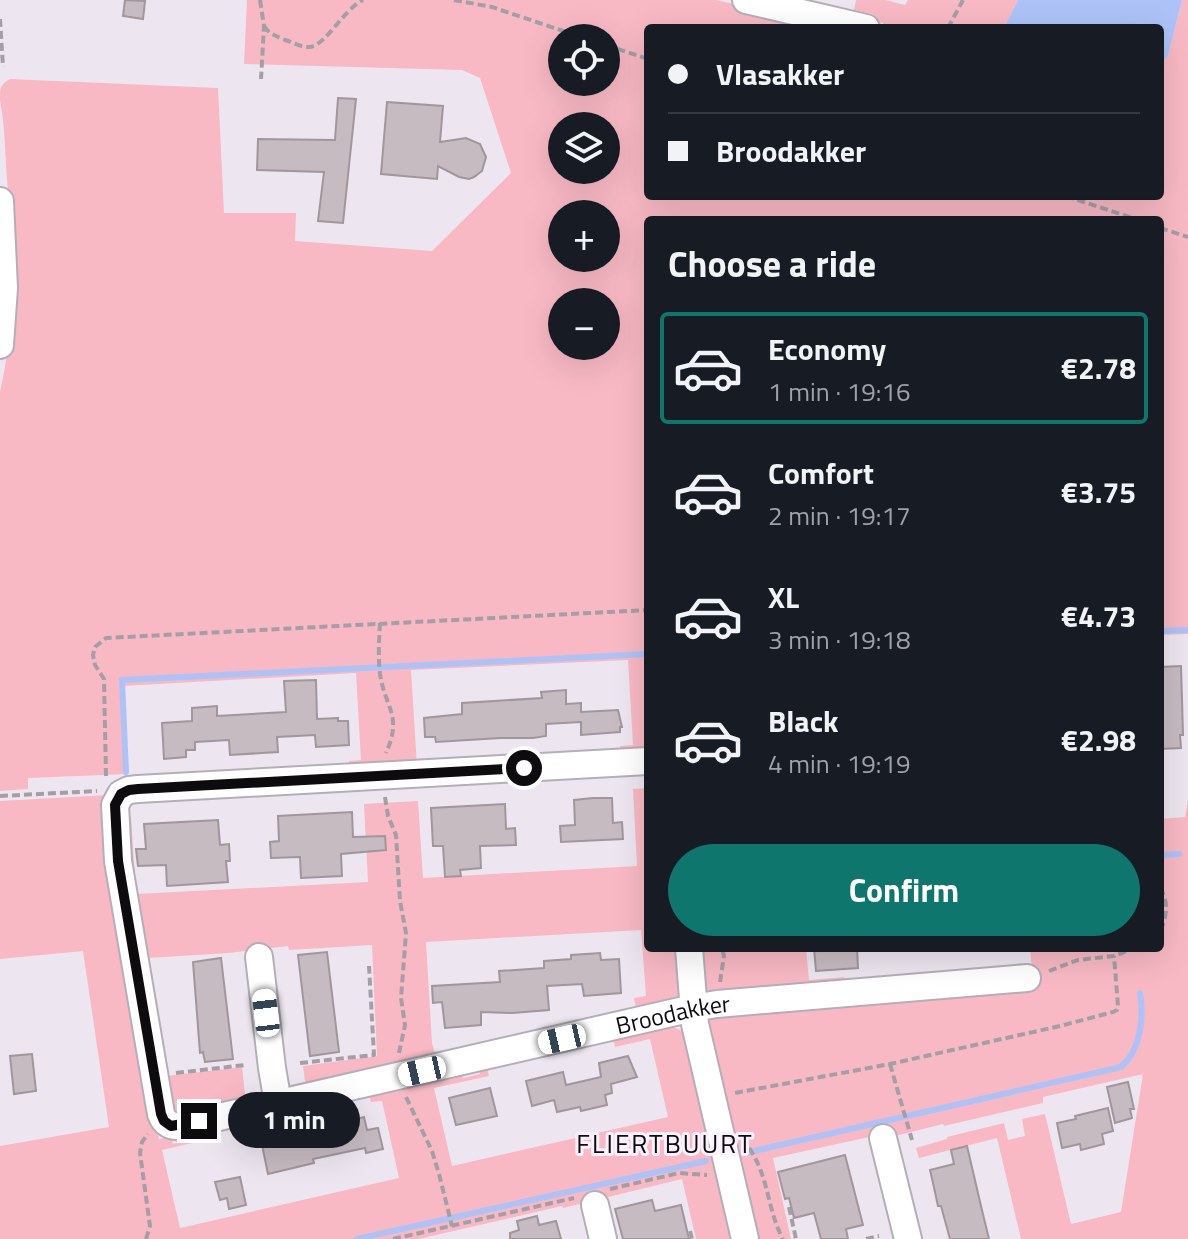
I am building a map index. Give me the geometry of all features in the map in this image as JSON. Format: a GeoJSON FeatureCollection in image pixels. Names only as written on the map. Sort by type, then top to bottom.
{"type":"FeatureCollection","features":[{"type":"Feature","properties":{"kind":"street"},"geometry":{"type":"LineString","coordinates":[[746,0],[849,24]]}},
{"type":"Feature","properties":{"kind":"street"},"geometry":{"type":"LineString","coordinates":[[0,201],[4,288],[0,345]]}},
{"type":"Feature","properties":{"kind":"street"},"geometry":{"type":"LineString","coordinates":[[171,1126],[161,1114],[118,861],[114,792],[644,761]]}},
{"type":"Feature","properties":{"kind":"street"},"geometry":{"type":"LineString","coordinates":[[690,952],[705,1006],[745,1239]]}},
{"type":"Feature","properties":{"kind":"street"},"geometry":{"type":"LineString","coordinates":[[259,957],[278,1103]]}},
{"type":"Feature","properties":{"kind":"street","name":"Broodakker"},"geometry":{"type":"LineString","coordinates":[[171,1126],[705,1006],[1027,978]]}},
{"type":"Feature","properties":{"kind":"street"},"geometry":{"type":"LineString","coordinates":[[883,1138],[908,1239]]}},
{"type":"Feature","properties":{"kind":"street"},"geometry":{"type":"LineString","coordinates":[[595,1205],[603,1239]]}},
{"type":"Feature","properties":{"kind":"path"},"geometry":{"type":"LineString","coordinates":[[260,0],[264,26],[261,79]]}},
{"type":"Feature","properties":{"kind":"path"},"geometry":{"type":"LineString","coordinates":[[264,26],[267,32],[309,47],[321,41],[350,8],[363,0]]}},
{"type":"Feature","properties":{"kind":"path"},"geometry":{"type":"LineString","coordinates":[[454,0],[492,7],[548,26]]}},
{"type":"Feature","properties":{"kind":"path"},"geometry":{"type":"LineString","coordinates":[[492,7],[494,0]]}},
{"type":"Feature","properties":{"kind":"path"},"geometry":{"type":"LineString","coordinates":[[950,24],[963,0]]}},
{"type":"Feature","properties":{"kind":"path"},"geometry":{"type":"LineString","coordinates":[[0,19],[3,67]]}},
{"type":"Feature","properties":{"kind":"path"},"geometry":{"type":"LineString","coordinates":[[620,50],[644,58]]}},
{"type":"Feature","properties":{"kind":"path"},"geometry":{"type":"LineString","coordinates":[[1078,200],[1126,216]]}},
{"type":"Feature","properties":{"kind":"path"},"geometry":{"type":"LineString","coordinates":[[1164,229],[1188,237]]}},
{"type":"Feature","properties":{"kind":"path"},"geometry":{"type":"LineString","coordinates":[[0,796],[114,792],[104,679],[93,655],[95,647],[106,638],[644,610]]}},
{"type":"Feature","properties":{"kind":"path"},"geometry":{"type":"LineString","coordinates":[[380,623],[380,675],[394,723],[383,759],[385,800],[396,835],[400,901],[406,933],[401,998],[405,1025],[399,1057],[400,1076],[407,1100],[432,1151],[451,1224]]}},
{"type":"Feature","properties":{"kind":"path"},"geometry":{"type":"LineString","coordinates":[[1164,896],[1167,902],[1164,924]]}},
{"type":"Feature","properties":{"kind":"path"},"geometry":{"type":"LineString","coordinates":[[705,1006],[722,976],[723,952]]}},
{"type":"Feature","properties":{"kind":"path"},"geometry":{"type":"LineString","coordinates":[[1027,978],[1078,960],[1124,952]]}},
{"type":"Feature","properties":{"kind":"path"},"geometry":{"type":"LineString","coordinates":[[733,1080],[735,1094],[890,1064],[1113,1012],[1118,1006],[1114,956]]}},
{"type":"Feature","properties":{"kind":"path"},"geometry":{"type":"LineString","coordinates":[[300,1063],[374,1055],[369,966]]}},
{"type":"Feature","properties":{"kind":"path"},"geometry":{"type":"LineString","coordinates":[[890,1064],[912,1140]]}},
{"type":"Feature","properties":{"kind":"path"},"geometry":{"type":"LineString","coordinates":[[169,1073],[245,1065]]}},
{"type":"Feature","properties":{"kind":"path"},"geometry":{"type":"LineString","coordinates":[[146,1239],[150,1226],[140,1147],[148,1134],[171,1126]]}},
{"type":"Feature","properties":{"kind":"path"},"geometry":{"type":"LineString","coordinates":[[753,1154],[783,1239]]}},
{"type":"Feature","properties":{"kind":"path"},"geometry":{"type":"LineString","coordinates":[[789,1207],[796,1239]]}},
{"type":"Feature","properties":{"kind":"path"},"geometry":{"type":"LineString","coordinates":[[690,1231],[692,1239]]}},
{"type":"Feature","properties":{"kind":"path"},"geometry":{"type":"LineString","coordinates":[[866,1239],[879,1236]]}},
{"type":"Feature","properties":{"kind":"shaded area"},"geometry":{"type":"Polygon","coordinates":[[[247,0],[716,0],[820,24],[644,24],[644,200],[1164,200],[1164,60],[1168,56],[1182,0],[1188,0],[1188,634],[1164,635],[1164,216],[644,216],[644,752],[620,754],[620,746],[633,745],[628,660],[411,670],[417,766],[350,769],[349,761],[361,760],[356,673],[123,686],[127,774],[28,778],[28,789],[0,791],[0,392],[9,339],[12,286],[0,100],[2,85],[10,79],[218,88],[224,213],[296,213],[295,241],[432,251],[511,173],[480,78],[462,70],[244,64],[247,0]]]}},
{"type":"Feature","properties":{"kind":"shaded area"},"geometry":{"type":"Polygon","coordinates":[[[856,0],[885,0],[905,5],[908,0],[1018,0],[1006,24],[883,24],[871,20],[873,14],[854,10],[856,0]]]}},
{"type":"Feature","properties":{"kind":"shaded area"},"geometry":{"type":"Polygon","coordinates":[[[644,788],[644,952],[681,952],[681,995],[678,1000],[637,1013],[634,998],[646,996],[641,930],[426,942],[432,1043],[436,1059],[306,1089],[303,1066],[377,1056],[372,945],[289,950],[288,946],[147,958],[167,1076],[242,1067],[246,1102],[174,1118],[121,817],[131,817],[136,894],[368,882],[364,804],[418,801],[423,878],[637,866],[633,789],[644,788]]]}},
{"type":"Feature","properties":{"kind":"shaded area"},"geometry":{"type":"Polygon","coordinates":[[[109,795],[113,864],[159,1139],[171,1137],[173,1144],[190,1140],[189,1132],[215,1126],[218,1137],[162,1150],[180,1228],[399,1178],[382,1101],[371,1102],[368,1091],[461,1071],[463,1078],[480,1074],[479,1066],[486,1065],[489,1076],[434,1088],[452,1166],[668,1117],[650,1039],[615,1047],[613,1036],[671,1026],[686,1036],[736,1239],[696,1239],[682,1179],[419,1239],[0,1239],[0,1146],[109,1127],[83,951],[0,959],[0,801],[109,795]]]}},
{"type":"Feature","properties":{"kind":"shaded area"},"geometry":{"type":"Polygon","coordinates":[[[1188,800],[1188,1239],[1021,1239],[997,1138],[919,1158],[916,1148],[1004,1123],[1008,1140],[1025,1136],[1022,1119],[1045,1114],[1071,1224],[1121,1212],[1143,1074],[1043,1097],[1043,1103],[944,1126],[891,1137],[874,1136],[773,1158],[791,1239],[753,1239],[707,1023],[713,1015],[1033,983],[1030,952],[1164,952],[1164,819],[1185,817],[1188,800]]]}},
{"type":"Feature","properties":{"kind":"shaded area"},"geometry":{"type":"Polygon","coordinates":[[[698,952],[806,952],[809,980],[845,979],[824,981],[825,989],[706,994],[698,952]]]}},
{"type":"Feature","properties":{"kind":"water"},"geometry":{"type":"Polygon","coordinates":[[[1018,0],[1182,0],[1168,56],[1164,60],[1164,24],[1006,24],[1018,0]]]}},
{"type":"Feature","properties":{"kind":"building"},"geometry":{"type":"Polygon","coordinates":[[[125,0],[145,1],[143,19],[123,16],[125,0]]]}},
{"type":"Feature","properties":{"kind":"building"},"geometry":{"type":"Polygon","coordinates":[[[338,98],[356,99],[343,223],[318,221],[324,172],[257,170],[258,139],[335,140],[338,98]]]}},
{"type":"Feature","properties":{"kind":"building"},"geometry":{"type":"Polygon","coordinates":[[[387,102],[443,106],[440,142],[466,138],[480,144],[486,157],[482,171],[469,179],[438,166],[437,179],[381,174],[387,102]]]}},
{"type":"Feature","properties":{"kind":"building"},"geometry":{"type":"Polygon","coordinates":[[[1181,666],[1181,748],[1164,749],[1164,667],[1181,666]]]}},
{"type":"Feature","properties":{"kind":"building"},"geometry":{"type":"Polygon","coordinates":[[[316,680],[317,719],[348,721],[349,745],[316,747],[315,735],[277,737],[278,752],[230,755],[229,740],[195,742],[195,750],[186,750],[186,757],[164,759],[162,723],[192,721],[192,708],[217,706],[217,716],[286,712],[284,681],[316,680]]]}},
{"type":"Feature","properties":{"kind":"building"},"geometry":{"type":"Polygon","coordinates":[[[566,690],[566,704],[581,703],[581,712],[618,710],[622,727],[620,732],[581,735],[581,722],[546,724],[546,736],[533,738],[436,742],[435,737],[425,737],[424,718],[462,714],[462,703],[542,698],[541,692],[566,690]]]}},
{"type":"Feature","properties":{"kind":"building"},"geometry":{"type":"Polygon","coordinates":[[[612,798],[613,823],[622,822],[623,839],[561,842],[560,826],[575,825],[574,800],[612,798]]]}},
{"type":"Feature","properties":{"kind":"building"},"geometry":{"type":"Polygon","coordinates":[[[505,804],[506,829],[515,828],[516,845],[480,846],[481,868],[460,870],[461,876],[445,877],[443,846],[433,846],[431,808],[505,804]]]}},
{"type":"Feature","properties":{"kind":"building"},"geometry":{"type":"Polygon","coordinates":[[[352,812],[353,837],[385,836],[386,850],[341,854],[342,876],[301,878],[300,857],[271,858],[270,842],[279,841],[278,816],[352,812]]]}},
{"type":"Feature","properties":{"kind":"building"},"geometry":{"type":"Polygon","coordinates":[[[218,820],[220,845],[229,844],[230,861],[226,861],[228,882],[167,886],[166,865],[138,866],[136,849],[146,849],[144,824],[218,820]]]}},
{"type":"Feature","properties":{"kind":"building"},"geometry":{"type":"Polygon","coordinates":[[[327,952],[339,1052],[310,1056],[298,955],[327,952]]]}},
{"type":"Feature","properties":{"kind":"building"},"geometry":{"type":"Polygon","coordinates":[[[814,952],[857,952],[858,968],[816,971],[814,952]]]}},
{"type":"Feature","properties":{"kind":"building"},"geometry":{"type":"Polygon","coordinates":[[[600,953],[601,960],[619,959],[621,993],[584,996],[582,984],[547,986],[549,1010],[481,1012],[481,1025],[445,1028],[442,1002],[433,1003],[432,986],[500,982],[499,971],[544,968],[544,961],[600,953]]]}},
{"type":"Feature","properties":{"kind":"building"},"geometry":{"type":"Polygon","coordinates":[[[221,958],[233,1059],[205,1062],[203,1052],[200,1053],[193,962],[221,958]]]}},
{"type":"Feature","properties":{"kind":"building"},"geometry":{"type":"Polygon","coordinates":[[[32,1054],[36,1091],[14,1094],[10,1056],[32,1054]]]}},
{"type":"Feature","properties":{"kind":"building"},"geometry":{"type":"Polygon","coordinates":[[[628,1056],[637,1077],[611,1084],[612,1093],[605,1095],[607,1105],[557,1112],[554,1100],[532,1106],[526,1081],[563,1072],[566,1085],[601,1077],[599,1063],[628,1056]]]}},
{"type":"Feature","properties":{"kind":"building"},"geometry":{"type":"Polygon","coordinates":[[[1128,1082],[1134,1109],[1130,1109],[1132,1118],[1115,1123],[1107,1087],[1128,1082]]]}},
{"type":"Feature","properties":{"kind":"building"},"geometry":{"type":"Polygon","coordinates":[[[490,1088],[497,1116],[456,1125],[449,1098],[490,1088]]]}},
{"type":"Feature","properties":{"kind":"building"},"geometry":{"type":"Polygon","coordinates":[[[1108,1108],[1113,1131],[1102,1134],[1104,1144],[1081,1150],[1080,1144],[1062,1148],[1057,1123],[1108,1108]]]}},
{"type":"Feature","properties":{"kind":"building"},"geometry":{"type":"Polygon","coordinates":[[[364,1117],[367,1130],[378,1128],[383,1149],[366,1153],[365,1148],[313,1159],[314,1163],[268,1174],[261,1140],[283,1136],[285,1145],[332,1134],[330,1126],[364,1117]]]}},
{"type":"Feature","properties":{"kind":"building"},"geometry":{"type":"Polygon","coordinates":[[[967,1146],[989,1239],[950,1239],[941,1206],[938,1206],[930,1170],[954,1164],[951,1150],[967,1146]]]}},
{"type":"Feature","properties":{"kind":"building"},"geometry":{"type":"Polygon","coordinates":[[[845,1155],[863,1225],[846,1229],[848,1239],[821,1239],[814,1213],[794,1218],[778,1172],[845,1155]]]}},
{"type":"Feature","properties":{"kind":"building"},"geometry":{"type":"Polygon","coordinates":[[[240,1177],[246,1205],[229,1209],[227,1198],[220,1200],[215,1182],[240,1177]]]}},
{"type":"Feature","properties":{"kind":"building"},"geometry":{"type":"Polygon","coordinates":[[[652,1200],[655,1211],[681,1205],[689,1239],[623,1239],[615,1209],[652,1200]]]}},
{"type":"Feature","properties":{"kind":"building"},"geometry":{"type":"Polygon","coordinates":[[[537,1216],[539,1225],[556,1221],[561,1239],[510,1239],[510,1233],[519,1230],[517,1221],[537,1216]]]}},
{"type":"Feature","properties":{"kind":"waterway"},"geometry":{"type":"LineString","coordinates":[[1164,631],[1188,630]]}},
{"type":"Feature","properties":{"kind":"waterway"},"geometry":{"type":"LineString","coordinates":[[126,772],[122,680],[644,654]]}},
{"type":"Feature","properties":{"kind":"waterway"},"geometry":{"type":"LineString","coordinates":[[1164,855],[1179,854]]}},
{"type":"Feature","properties":{"kind":"waterway"},"geometry":{"type":"LineString","coordinates":[[745,1153],[1121,1067],[1133,1052],[1140,1033],[1140,993]]}},
{"type":"Feature","properties":{"kind":"waterway"},"geometry":{"type":"LineString","coordinates":[[357,1239],[706,1161]]}},
{"type":"Feature","properties":{"kind":"district","name":"FLIERTBUURT"},"geometry":{"type":"Point","coordinates":[665,1143]}},
{"type":"Feature","properties":{"kind":"route"},"geometry":{"type":"LineString","coordinates":[[199,1121],[171,1126],[161,1114],[118,861],[115,805],[121,794],[138,789],[524,768]]}}]}
